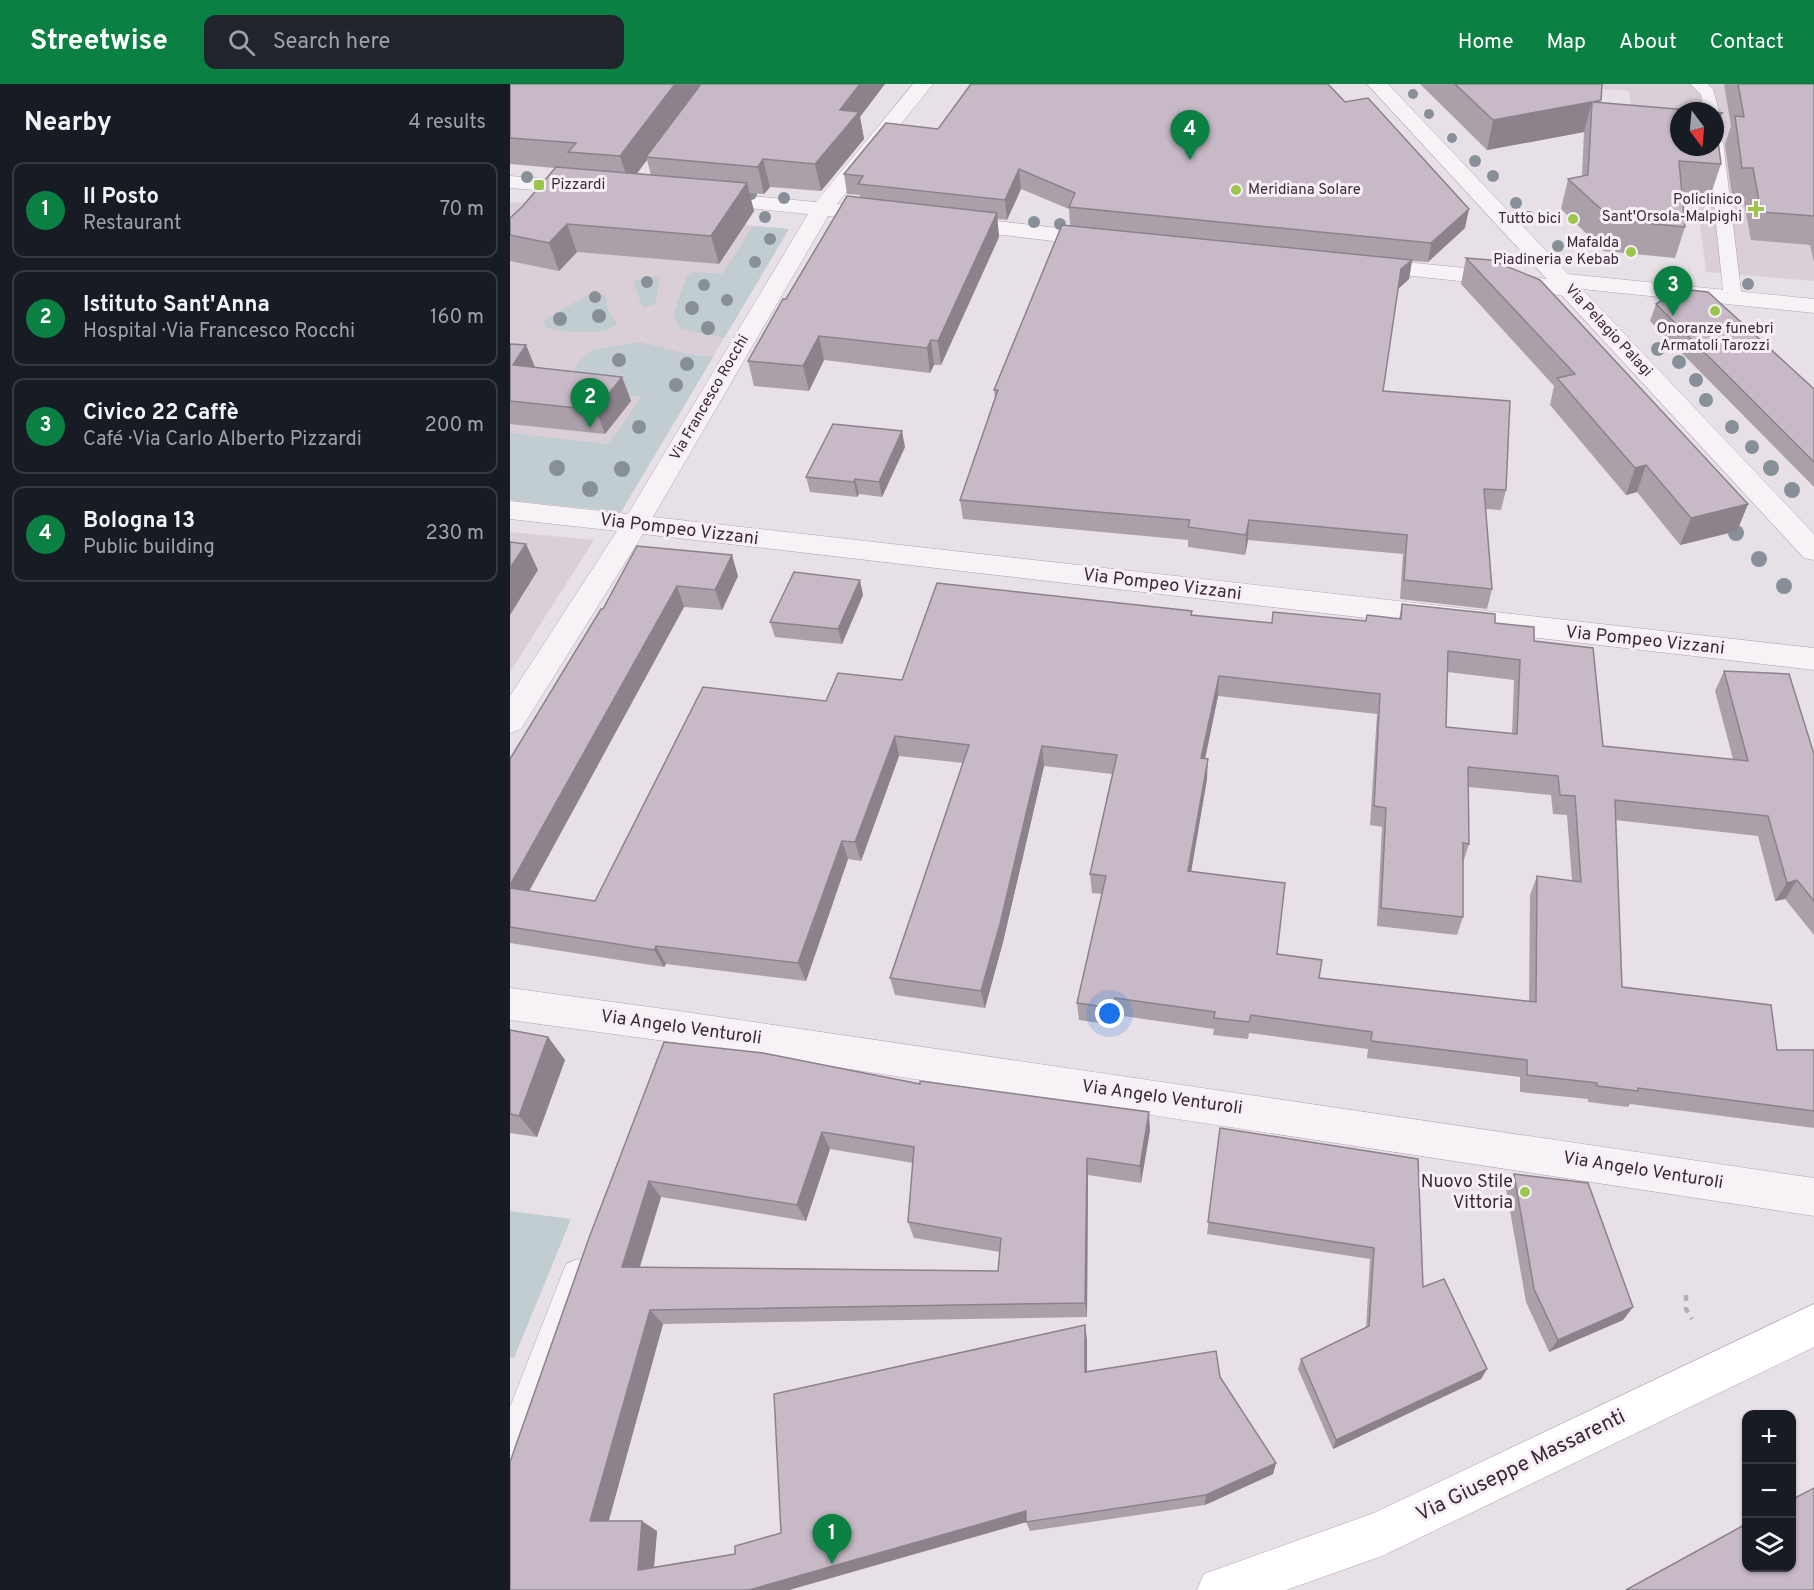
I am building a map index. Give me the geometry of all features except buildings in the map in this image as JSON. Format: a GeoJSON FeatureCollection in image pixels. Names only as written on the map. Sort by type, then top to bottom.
{"type":"FeatureCollection","features":[{"type":"Feature","properties":{"kind":"main road","name":"Via Giuseppe Massarenti"},"geometry":{"type":"LineString","coordinates":[[1220,1590],[1382,1533],[1814,1325]]}},
{"type":"Feature","properties":{"kind":"street","name":"Via Francesco Rocchi"},"geometry":{"type":"LineString","coordinates":[[510,721],[635,525],[822,208],[922,84]]}},
{"type":"Feature","properties":{"kind":"street","name":"Via Pelagio Palagi"},"geometry":{"type":"LineString","coordinates":[[1377,84],[1814,551]]}},
{"type":"Feature","properties":{"kind":"street"},"geometry":{"type":"LineString","coordinates":[[510,182],[604,190]]}},
{"type":"Feature","properties":{"kind":"street"},"geometry":{"type":"LineString","coordinates":[[692,197],[906,218]]}},
{"type":"Feature","properties":{"kind":"street"},"geometry":{"type":"LineString","coordinates":[[930,220],[1120,242]]}},
{"type":"Feature","properties":{"kind":"street"},"geometry":{"type":"LineString","coordinates":[[1339,262],[1564,285],[1814,306]]}},
{"type":"Feature","properties":{"kind":"street","name":"Via Pompeo Vizzani"},"geometry":{"type":"LineString","coordinates":[[510,510],[1814,659]]}},
{"type":"Feature","properties":{"kind":"street","name":"Via Angelo Venturoli"},"geometry":{"type":"LineString","coordinates":[[510,1004],[668,1037],[1814,1197]]}},
{"type":"Feature","properties":{"kind":"lane"},"geometry":{"type":"LineString","coordinates":[[1696,84],[1708,92],[1710,102]]}},
{"type":"Feature","properties":{"kind":"lane"},"geometry":{"type":"LineString","coordinates":[[1717,156],[1733,299]]}},
{"type":"Feature","properties":{"kind":"lane"},"geometry":{"type":"LineString","coordinates":[[510,1451],[587,1249]]}},
{"type":"Feature","properties":{"kind":"path"},"geometry":{"type":"LineString","coordinates":[[1686,1295],[1686,1309],[1692,1319]]}},
{"type":"Feature","properties":{"kind":"shaded area","name":"Policlinico Sant'Orsola-Malpighi"},"geometry":{"type":"Polygon","coordinates":[[[1549,84],[1814,84],[1814,281],[1706,272],[1692,156],[1724,156],[1724,102],[1670,102],[1670,115],[1634,132],[1629,91],[1549,84]]]}},
{"type":"Feature","properties":{"kind":"shaded area"},"geometry":{"type":"Polygon","coordinates":[[[510,202],[789,229],[621,512],[510,500],[510,202]]]}},
{"type":"Feature","properties":{"kind":"shaded area"},"geometry":{"type":"Polygon","coordinates":[[[753,226],[789,229],[724,338],[681,329],[673,316],[687,275],[693,272],[722,274],[753,226]]]}},
{"type":"Feature","properties":{"kind":"shaded area"},"geometry":{"type":"Polygon","coordinates":[[[655,276],[660,279],[655,304],[642,306],[634,284],[636,280],[655,276]]]}},
{"type":"Feature","properties":{"kind":"shaded area"},"geometry":{"type":"Polygon","coordinates":[[[599,293],[606,296],[607,308],[617,324],[602,331],[593,332],[546,328],[543,321],[549,317],[588,295],[599,293]]]}},
{"type":"Feature","properties":{"kind":"shaded area"},"geometry":{"type":"Polygon","coordinates":[[[640,342],[687,354],[713,357],[621,512],[510,500],[510,433],[608,444],[642,397],[561,387],[582,358],[592,350],[640,342]]]}},
{"type":"Feature","properties":{"kind":"shaded area"},"geometry":{"type":"Polygon","coordinates":[[[510,532],[594,540],[510,672],[510,532]]]}},
{"type":"Feature","properties":{"kind":"shaded area"},"geometry":{"type":"Polygon","coordinates":[[[510,1211],[571,1219],[514,1358],[510,1357],[510,1211]]]}},
{"type":"Feature","properties":{"kind":"place","name":"Bologna 13"},"geometry":{"type":"Point","coordinates":[1190,160]}},
{"type":"Feature","properties":{"kind":"place","name":"Pizzardi"},"geometry":{"type":"Point","coordinates":[539,185]}},
{"type":"Feature","properties":{"kind":"place","name":"Meridiana Solare"},"geometry":{"type":"Point","coordinates":[1236,190]}},
{"type":"Feature","properties":{"kind":"place","name":"Policlinico Sant'Orsola-Malpighi"},"geometry":{"type":"Point","coordinates":[1756,209]}},
{"type":"Feature","properties":{"kind":"place","name":"Tutto bici"},"geometry":{"type":"Point","coordinates":[1573,219]}},
{"type":"Feature","properties":{"kind":"place","name":"Mafalda Piadineria e Kebab"},"geometry":{"type":"Point","coordinates":[1631,252]}},
{"type":"Feature","properties":{"kind":"place","name":"Onoranze funebri Armatoli Tarozzi"},"geometry":{"type":"Point","coordinates":[1715,311]}},
{"type":"Feature","properties":{"kind":"place","name":"Civico 22 Caffè"},"geometry":{"type":"Point","coordinates":[1673,316]}},
{"type":"Feature","properties":{"kind":"place","name":"Istituto Sant'Anna"},"geometry":{"type":"Point","coordinates":[590,428]}},
{"type":"Feature","properties":{"kind":"place","name":"Nuovo Stile Vittoria"},"geometry":{"type":"Point","coordinates":[1525,1192]}},
{"type":"Feature","properties":{"kind":"place","name":"Il Posto"},"geometry":{"type":"Point","coordinates":[832,1564]}}]}
